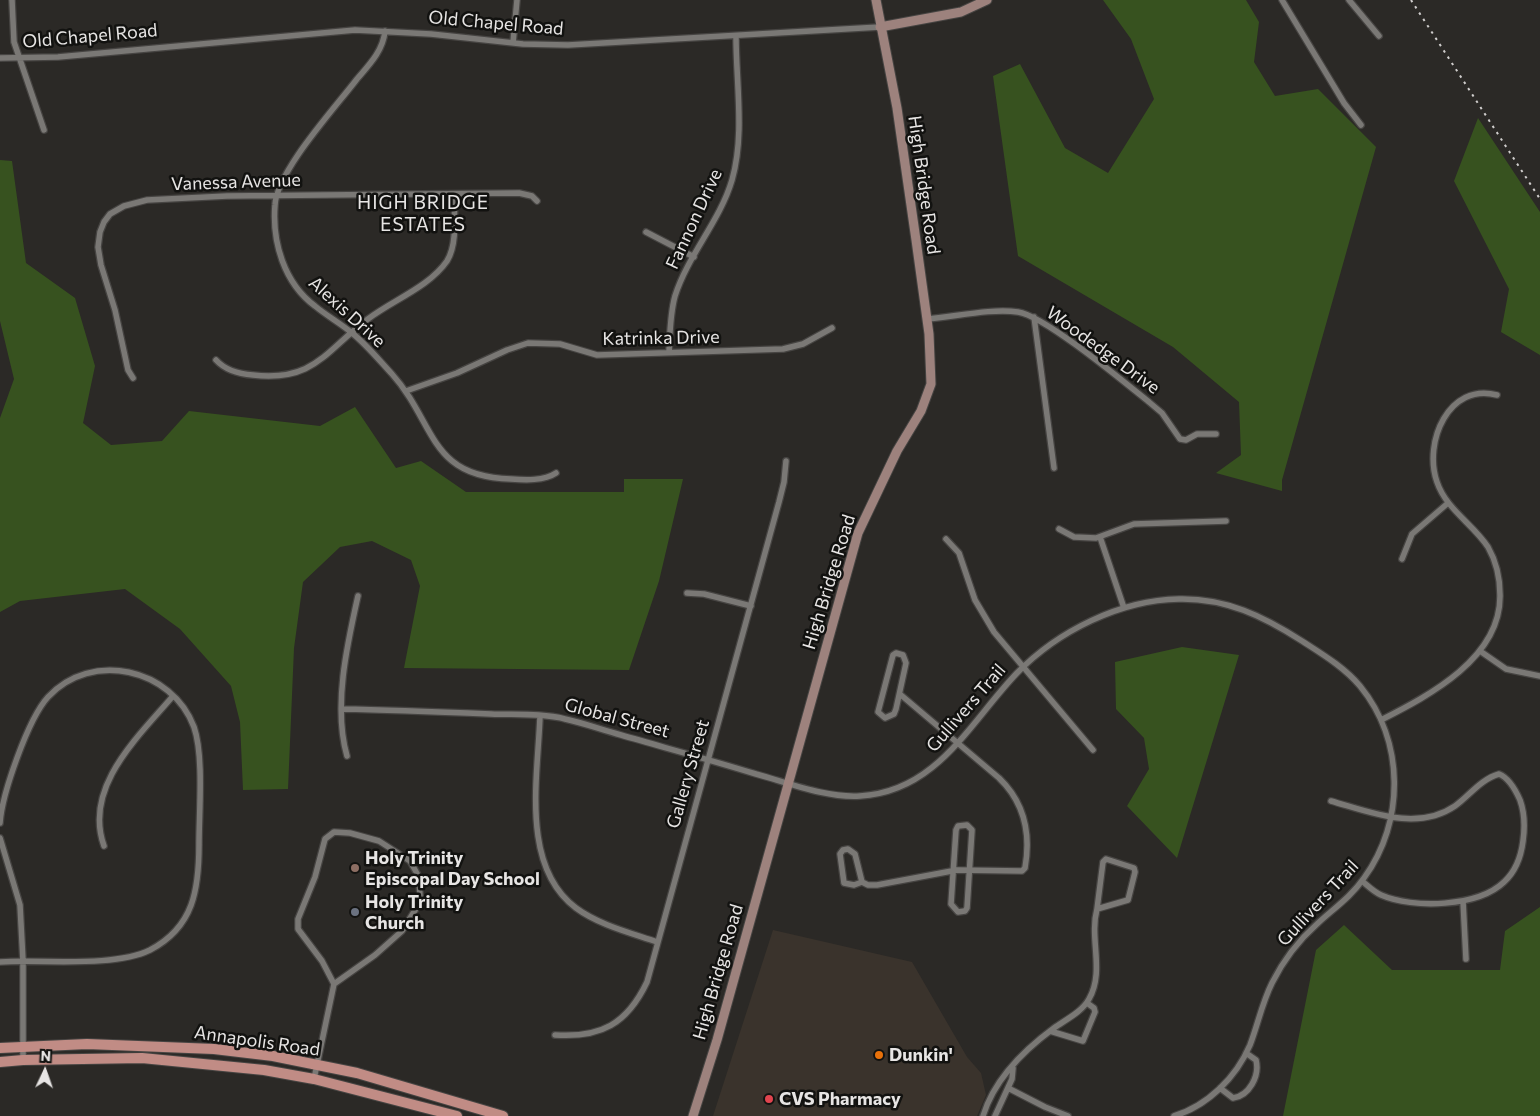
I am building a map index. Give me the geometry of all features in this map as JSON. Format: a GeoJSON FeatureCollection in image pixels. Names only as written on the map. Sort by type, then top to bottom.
{"type":"FeatureCollection","features":[{"type":"Feature","properties":{"kind":"main road","name":"Annapolis Road"},"geometry":{"type":"LineString","coordinates":[[0,1048],[87,1044],[214,1049],[273,1056],[357,1073],[503,1116]]}},
{"type":"Feature","properties":{"kind":"main road","name":"Annapolis Road"},"geometry":{"type":"LineString","coordinates":[[0,1062],[142,1058],[264,1070],[314,1079],[457,1116]]}},
{"type":"Feature","properties":{"kind":"street"},"geometry":{"type":"LineString","coordinates":[[12,0],[14,42],[44,130]]}},
{"type":"Feature","properties":{"kind":"street"},"geometry":{"type":"LineString","coordinates":[[513,44],[517,0]]}},
{"type":"Feature","properties":{"kind":"street","name":"High Bridge Road"},"geometry":{"type":"LineString","coordinates":[[693,1116],[717,1040],[858,533],[897,451],[929,392],[931,356],[927,319],[899,124],[876,0]]}},
{"type":"Feature","properties":{"kind":"street","name":"Old Chapel Road"},"geometry":{"type":"LineString","coordinates":[[0,58],[19,59],[347,31],[385,31],[513,44],[596,45],[880,27],[961,12],[987,0]]}},
{"type":"Feature","properties":{"kind":"street"},"geometry":{"type":"LineString","coordinates":[[1282,0],[1344,103],[1361,125]]}},
{"type":"Feature","properties":{"kind":"street"},"geometry":{"type":"LineString","coordinates":[[1349,0],[1379,36]]}},
{"type":"Feature","properties":{"kind":"street","name":"Alexis Drive"},"geometry":{"type":"LineString","coordinates":[[385,31],[376,55],[299,155],[276,196],[275,232],[288,275],[303,296],[353,333],[406,391],[431,437],[446,456],[466,471],[483,477],[513,480],[543,478],[556,473]]}},
{"type":"Feature","properties":{"kind":"street","name":"Fannon Drive"},"geometry":{"type":"LineString","coordinates":[[669,352],[675,297],[726,196],[735,169],[738,127],[736,36]]}},
{"type":"Feature","properties":{"kind":"street","name":"Vanessa Avenue"},"geometry":{"type":"LineString","coordinates":[[133,378],[128,370],[116,310],[99,256],[100,232],[104,222],[118,209],[141,201],[276,196],[519,193],[528,195],[537,201]]}},
{"type":"Feature","properties":{"kind":"street"},"geometry":{"type":"LineString","coordinates":[[216,360],[226,369],[239,373],[268,376],[284,375],[317,363],[368,319],[427,280],[446,261],[452,245],[454,194]]}},
{"type":"Feature","properties":{"kind":"street"},"geometry":{"type":"LineString","coordinates":[[646,232],[694,257]]}},
{"type":"Feature","properties":{"kind":"street","name":"Woodedge Drive"},"geometry":{"type":"LineString","coordinates":[[927,319],[1013,312],[1034,317],[1149,402],[1162,413],[1180,439],[1186,440],[1197,434],[1216,434]]}},
{"type":"Feature","properties":{"kind":"street"},"geometry":{"type":"LineString","coordinates":[[1034,317],[1054,468]]}},
{"type":"Feature","properties":{"kind":"street","name":"Katrinka Drive"},"geometry":{"type":"LineString","coordinates":[[406,391],[457,373],[513,347],[528,343],[560,344],[597,355],[790,348],[810,341],[832,328]]}},
{"type":"Feature","properties":{"kind":"street"},"geometry":{"type":"LineString","coordinates":[[1381,720],[1433,690],[1480,650],[1497,620],[1500,580],[1488,548],[1448,503],[1438,486],[1434,470],[1434,445],[1438,428],[1446,414],[1463,399],[1477,393],[1497,395]]}},
{"type":"Feature","properties":{"kind":"street","name":"Gallery Street"},"geometry":{"type":"LineString","coordinates":[[555,1035],[586,1035],[604,1029],[623,1018],[637,1001],[647,982],[751,606],[784,482],[786,462]]}},
{"type":"Feature","properties":{"kind":"street"},"geometry":{"type":"LineString","coordinates":[[1402,559],[1412,534],[1448,503]]}},
{"type":"Feature","properties":{"kind":"street"},"geometry":{"type":"LineString","coordinates":[[1059,529],[1074,537],[1100,537],[1114,530],[1134,524],[1226,521]]}},
{"type":"Feature","properties":{"kind":"street"},"geometry":{"type":"LineString","coordinates":[[1100,537],[1124,608]]}},
{"type":"Feature","properties":{"kind":"street"},"geometry":{"type":"LineString","coordinates":[[946,538],[959,553],[972,593],[984,616],[1023,667],[1093,750]]}},
{"type":"Feature","properties":{"kind":"street"},"geometry":{"type":"LineString","coordinates":[[687,593],[710,596],[751,606]]}},
{"type":"Feature","properties":{"kind":"street"},"geometry":{"type":"LineString","coordinates":[[347,756],[343,738],[342,709],[344,668],[358,596]]}},
{"type":"Feature","properties":{"kind":"street","name":"Gullivers Trail"},"geometry":{"type":"LineString","coordinates":[[788,783],[851,796],[887,792],[923,776],[958,743],[1023,667],[1073,631],[1124,608],[1153,601],[1199,599],[1232,605],[1259,616],[1342,669],[1368,696],[1381,720],[1388,740],[1394,777],[1395,800],[1392,818],[1381,849],[1362,881],[1350,896],[1309,931],[1288,956],[1265,1000],[1246,1053],[1234,1072],[1220,1088],[1186,1114],[1174,1116]]}},
{"type":"Feature","properties":{"kind":"street"},"geometry":{"type":"LineString","coordinates":[[1480,650],[1510,671],[1540,676]]}},
{"type":"Feature","properties":{"kind":"street"},"geometry":{"type":"LineString","coordinates":[[896,653],[903,655],[906,663],[901,695],[894,714],[888,718],[881,717],[878,712],[893,655],[896,653]]}},
{"type":"Feature","properties":{"kind":"street"},"geometry":{"type":"LineString","coordinates":[[0,823],[5,794],[32,721],[48,697],[60,686],[74,678],[94,672],[128,671],[149,678],[173,696],[191,720],[198,751],[199,868],[196,889],[189,912],[178,929],[166,941],[138,954],[98,960],[23,960],[0,962]]}},
{"type":"Feature","properties":{"kind":"street"},"geometry":{"type":"LineString","coordinates":[[862,882],[855,854],[848,849],[843,850],[840,854],[844,883],[854,885],[862,882],[868,885],[877,885],[953,870],[1022,871],[1025,869],[1026,824],[1018,801],[1008,786],[901,695]]}},
{"type":"Feature","properties":{"kind":"street"},"geometry":{"type":"LineString","coordinates":[[104,846],[100,819],[108,778],[173,696]]}},
{"type":"Feature","properties":{"kind":"street","name":"Global Street"},"geometry":{"type":"LineString","coordinates":[[342,709],[540,716],[566,719],[788,783]]}},
{"type":"Feature","properties":{"kind":"street"},"geometry":{"type":"LineString","coordinates":[[540,716],[537,827],[540,851],[550,874],[562,895],[577,908],[607,924],[657,942]]}},
{"type":"Feature","properties":{"kind":"street"},"geometry":{"type":"LineString","coordinates":[[1331,801],[1392,818],[1425,818],[1442,814],[1495,776],[1502,775],[1511,784],[1518,796],[1524,816],[1520,858],[1511,875],[1500,886],[1463,901],[1436,904],[1393,898],[1380,894],[1362,881]]}},
{"type":"Feature","properties":{"kind":"street"},"geometry":{"type":"LineString","coordinates":[[961,825],[966,826],[972,830],[967,908],[965,911],[958,912],[951,904],[953,870],[956,830],[961,825]]}},
{"type":"Feature","properties":{"kind":"street"},"geometry":{"type":"LineString","coordinates":[[314,1079],[334,984],[322,961],[298,929],[298,919],[315,877],[325,839],[334,832],[350,833],[379,842],[410,861],[419,877],[420,896],[417,907],[402,931],[374,955],[334,984]]}},
{"type":"Feature","properties":{"kind":"street"},"geometry":{"type":"LineString","coordinates":[[0,838],[20,905],[23,960],[23,1060]]}},
{"type":"Feature","properties":{"kind":"street"},"geometry":{"type":"LineString","coordinates":[[983,1116],[1004,1073],[1013,1068],[1036,1041],[1087,1003],[1096,979],[1093,930],[1103,862],[1106,859],[1134,868],[1128,900],[1097,909]]}},
{"type":"Feature","properties":{"kind":"street"},"geometry":{"type":"LineString","coordinates":[[1463,901],[1466,959]]}},
{"type":"Feature","properties":{"kind":"street"},"geometry":{"type":"LineString","coordinates":[[1050,1031],[1083,1041],[1095,1012],[1094,1008],[1087,1003]]}},
{"type":"Feature","properties":{"kind":"street"},"geometry":{"type":"LineString","coordinates":[[1220,1088],[1233,1098],[1243,1096],[1250,1091],[1257,1065],[1256,1060],[1246,1053]]}},
{"type":"Feature","properties":{"kind":"street"},"geometry":{"type":"LineString","coordinates":[[995,1116],[1012,1079],[1013,1068]]}},
{"type":"Feature","properties":{"kind":"street"},"geometry":{"type":"LineString","coordinates":[[1008,1088],[1044,1107],[1068,1116]]}},
{"type":"Feature","properties":{"kind":"shaded area"},"geometry":{"type":"Polygon","coordinates":[[[773,930],[912,962],[967,1057],[981,1073],[986,1095],[977,1116],[713,1116],[773,930]]]}},
{"type":"Feature","properties":{"kind":"green space"},"geometry":{"type":"Polygon","coordinates":[[[1103,0],[1246,0],[1259,22],[1254,62],[1275,96],[1318,89],[1376,147],[1282,480],[1282,491],[1216,473],[1241,455],[1239,402],[1173,347],[1018,256],[993,76],[1020,64],[1065,148],[1108,173],[1154,99],[1131,39],[1103,0]]]}},
{"type":"Feature","properties":{"kind":"green space"},"geometry":{"type":"Polygon","coordinates":[[[1478,118],[1540,212],[1540,355],[1501,332],[1509,289],[1454,181],[1478,118]]]}},
{"type":"Feature","properties":{"kind":"green space"},"geometry":{"type":"Polygon","coordinates":[[[0,160],[12,161],[26,263],[75,298],[95,366],[83,423],[111,445],[162,441],[189,411],[320,426],[355,407],[396,468],[421,461],[466,492],[624,492],[624,479],[683,479],[659,581],[629,670],[404,668],[420,586],[411,560],[372,541],[340,547],[303,582],[294,648],[288,789],[243,790],[240,722],[231,686],[180,629],[125,589],[20,601],[0,612],[0,418],[14,379],[0,321],[0,160]]]}},
{"type":"Feature","properties":{"kind":"green space"},"geometry":{"type":"Polygon","coordinates":[[[1182,647],[1239,655],[1177,858],[1127,806],[1149,769],[1144,738],[1116,709],[1115,662],[1182,647]]]}},
{"type":"Feature","properties":{"kind":"green space"},"geometry":{"type":"Polygon","coordinates":[[[1540,907],[1540,1116],[1283,1116],[1316,950],[1344,925],[1392,970],[1500,970],[1505,931],[1540,907]]]}},
{"type":"Feature","properties":{"kind":"railway"},"geometry":{"type":"LineString","coordinates":[[1411,0],[1540,199]]}},
{"type":"Feature","properties":{"kind":"place","name":"Holy Trinity Episcopal Day School"},"geometry":{"type":"Point","coordinates":[355,868]}},
{"type":"Feature","properties":{"kind":"place","name":"Holy Trinity Church"},"geometry":{"type":"Point","coordinates":[355,912]}},
{"type":"Feature","properties":{"kind":"place","name":"Dunkin'"},"geometry":{"type":"Point","coordinates":[879,1055]}},
{"type":"Feature","properties":{"kind":"place","name":"CVS Pharmacy"},"geometry":{"type":"Point","coordinates":[769,1099]}},
{"type":"Feature","properties":{"kind":"district","name":"HIGH BRIDGE ESTATES"},"geometry":{"type":"Point","coordinates":[423,214]}}]}
